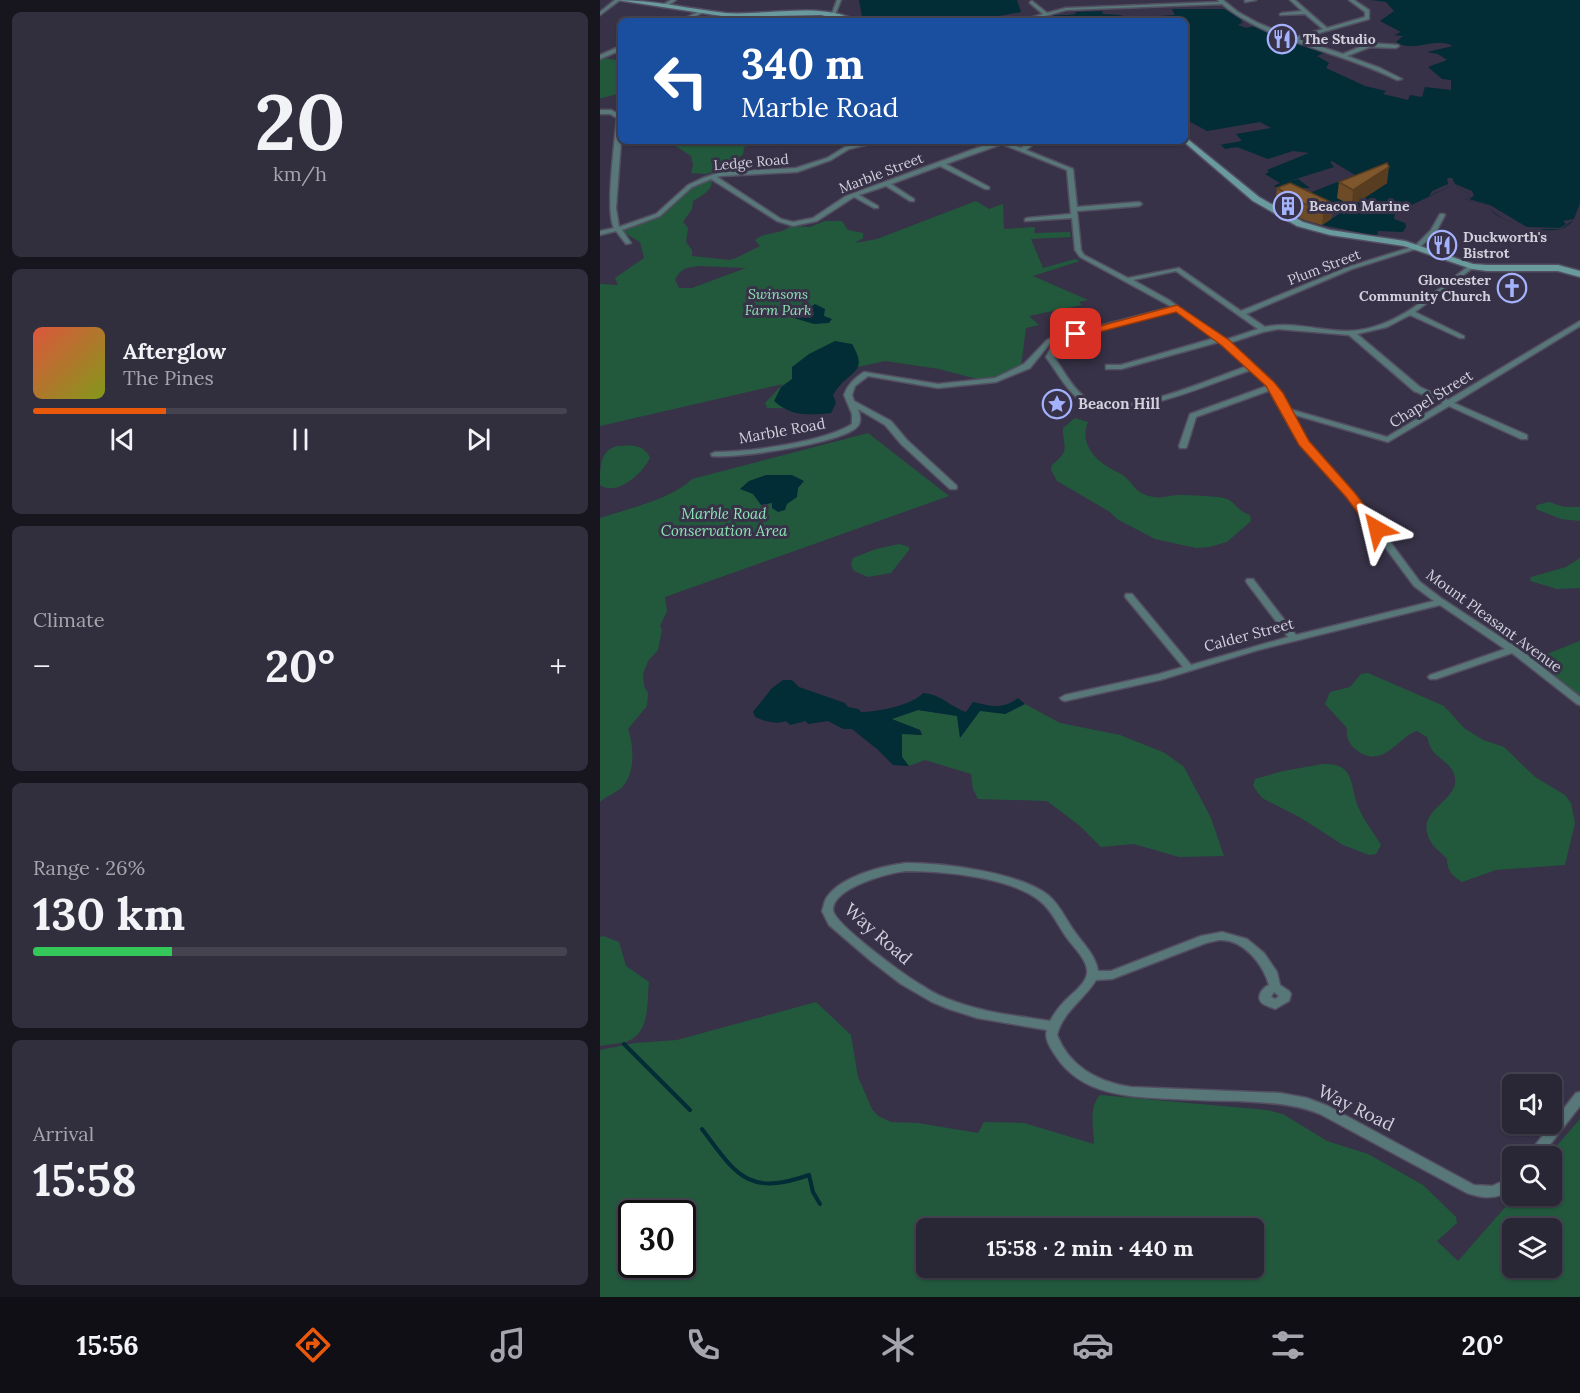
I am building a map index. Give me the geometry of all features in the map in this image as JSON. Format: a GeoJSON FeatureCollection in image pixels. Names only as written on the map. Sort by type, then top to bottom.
{"type":"FeatureCollection","features":[{"type":"Feature","properties":{"kind":"main road"},"geometry":{"type":"LineString","coordinates":[[619,0],[745,16],[833,15],[844,18]]}},
{"type":"Feature","properties":{"kind":"main road"},"geometry":{"type":"LineString","coordinates":[[1188,142],[1256,199],[1300,224],[1330,232],[1417,248],[1472,266],[1544,267],[1580,274]]}},
{"type":"Feature","properties":{"kind":"street"},"geometry":{"type":"LineString","coordinates":[[600,19],[606,17],[602,12],[619,0]]}},
{"type":"Feature","properties":{"kind":"street"},"geometry":{"type":"LineString","coordinates":[[664,6],[674,0]]}},
{"type":"Feature","properties":{"kind":"street"},"geometry":{"type":"LineString","coordinates":[[833,15],[839,0]]}},
{"type":"Feature","properties":{"kind":"street"},"geometry":{"type":"LineString","coordinates":[[1071,7],[1072,0]]}},
{"type":"Feature","properties":{"kind":"street"},"geometry":{"type":"LineString","coordinates":[[1032,18],[1095,0]]}},
{"type":"Feature","properties":{"kind":"street"},"geometry":{"type":"LineString","coordinates":[[1247,1],[1254,0]]}},
{"type":"Feature","properties":{"kind":"street"},"geometry":{"type":"LineString","coordinates":[[1292,0],[1327,30]]}},
{"type":"Feature","properties":{"kind":"street"},"geometry":{"type":"LineString","coordinates":[[1294,38],[1367,18],[1367,11],[1351,0]]}},
{"type":"Feature","properties":{"kind":"street"},"geometry":{"type":"LineString","coordinates":[[1032,2],[1046,14]]}},
{"type":"Feature","properties":{"kind":"street"},"geometry":{"type":"LineString","coordinates":[[1062,10],[1222,2],[1255,23],[1346,55],[1399,79]]}},
{"type":"Feature","properties":{"kind":"street"},"geometry":{"type":"LineString","coordinates":[[688,18],[702,12]]}},
{"type":"Feature","properties":{"kind":"street"},"geometry":{"type":"LineString","coordinates":[[1282,14],[1307,12]]}},
{"type":"Feature","properties":{"kind":"street"},"geometry":{"type":"LineString","coordinates":[[1346,55],[1369,45],[1396,46]]}},
{"type":"Feature","properties":{"kind":"street"},"geometry":{"type":"LineString","coordinates":[[600,57],[618,49]]}},
{"type":"Feature","properties":{"kind":"street"},"geometry":{"type":"LineString","coordinates":[[600,112],[611,112],[618,116]]}},
{"type":"Feature","properties":{"kind":"street"},"geometry":{"type":"LineString","coordinates":[[618,143],[613,208],[615,225],[628,243]]}},
{"type":"Feature","properties":{"kind":"street","name":"Ledge Road"},"geometry":{"type":"LineString","coordinates":[[600,232],[619,229],[658,215],[694,183],[721,174],[796,170],[829,159],[847,148],[865,144]]}},
{"type":"Feature","properties":{"kind":"street","name":"Marble Street"},"geometry":{"type":"LineString","coordinates":[[712,177],[779,220],[793,224],[814,220],[835,204],[855,195],[996,144]]}},
{"type":"Feature","properties":{"kind":"street","name":"Mount Pleasant Avenue"},"geometry":{"type":"LineString","coordinates":[[1006,144],[1070,169],[1078,250],[1082,256],[1160,296],[1223,341],[1253,367],[1272,387],[1304,442],[1356,501],[1409,575],[1441,603],[1513,649],[1580,702]]}},
{"type":"Feature","properties":{"kind":"street"},"geometry":{"type":"LineString","coordinates":[[1022,150],[1030,144]]}},
{"type":"Feature","properties":{"kind":"street"},"geometry":{"type":"LineString","coordinates":[[941,164],[987,188]]}},
{"type":"Feature","properties":{"kind":"street"},"geometry":{"type":"LineString","coordinates":[[886,183],[912,200]]}},
{"type":"Feature","properties":{"kind":"street"},"geometry":{"type":"LineString","coordinates":[[855,195],[876,207]]}},
{"type":"Feature","properties":{"kind":"street"},"geometry":{"type":"LineString","coordinates":[[1027,220],[1139,204]]}},
{"type":"Feature","properties":{"kind":"street"},"geometry":{"type":"LineString","coordinates":[[1417,248],[1434,231],[1442,215]]}},
{"type":"Feature","properties":{"kind":"street","name":"Plum Street"},"geometry":{"type":"LineString","coordinates":[[1242,313],[1362,264],[1417,248]]}},
{"type":"Feature","properties":{"kind":"street"},"geometry":{"type":"LineString","coordinates":[[1109,367],[1121,367],[1280,327],[1352,334],[1385,326],[1409,312],[1472,266]]}},
{"type":"Feature","properties":{"kind":"street"},"geometry":{"type":"LineString","coordinates":[[1126,280],[1177,269],[1264,330]]}},
{"type":"Feature","properties":{"kind":"street","name":"Marble Road"},"geometry":{"type":"LineString","coordinates":[[715,454],[735,454],[840,434],[855,424],[857,419],[848,394],[850,387],[867,374],[938,386],[996,380],[1027,366],[1050,341],[1057,337],[1177,308]]}},
{"type":"Feature","properties":{"kind":"street"},"geometry":{"type":"LineString","coordinates":[[1409,312],[1462,337]]}},
{"type":"Feature","properties":{"kind":"street","name":"Chapel Street"},"geometry":{"type":"LineString","coordinates":[[1286,410],[1388,441],[1580,323]]}},
{"type":"Feature","properties":{"kind":"street"},"geometry":{"type":"LineString","coordinates":[[1076,334],[1055,345],[1050,357],[1084,399],[1101,408],[1123,407],[1162,398],[1253,367]]}},
{"type":"Feature","properties":{"kind":"street"},"geometry":{"type":"LineString","coordinates":[[1352,334],[1408,382],[1524,437]]}},
{"type":"Feature","properties":{"kind":"street"},"geometry":{"type":"LineString","coordinates":[[1183,447],[1193,416],[1272,387]]}},
{"type":"Feature","properties":{"kind":"street"},"geometry":{"type":"LineString","coordinates":[[851,402],[888,423],[904,442],[953,487]]}},
{"type":"Feature","properties":{"kind":"street"},"geometry":{"type":"LineString","coordinates":[[1250,580],[1293,638]]}},
{"type":"Feature","properties":{"kind":"street"},"geometry":{"type":"LineString","coordinates":[[1129,596],[1188,667]]}},
{"type":"Feature","properties":{"kind":"street","name":"Calder Street"},"geometry":{"type":"LineString","coordinates":[[1065,698],[1160,677],[1293,638],[1441,603]]}},
{"type":"Feature","properties":{"kind":"street"},"geometry":{"type":"LineString","coordinates":[[1433,677],[1513,649]]}},
{"type":"Feature","properties":{"kind":"street","name":"Way Road"},"geometry":{"type":"LineString","coordinates":[[1093,976],[1090,962],[1047,902],[1034,893],[987,875],[898,867],[842,888],[829,901],[828,912],[833,922],[901,977],[926,993],[963,1009],[1053,1026],[1051,1035],[1064,1059],[1080,1074],[1100,1085],[1131,1092],[1280,1098],[1307,1103],[1333,1114],[1471,1189],[1487,1193],[1502,1189]]}},
{"type":"Feature","properties":{"kind":"street"},"geometry":{"type":"LineString","coordinates":[[1053,1026],[1059,1013],[1089,984],[1093,976],[1112,975],[1205,939],[1222,936],[1243,942],[1255,952],[1271,972],[1275,987]]}},
{"type":"Feature","properties":{"kind":"street"},"geometry":{"type":"LineString","coordinates":[[1542,1146],[1580,1097]]}},
{"type":"Feature","properties":{"kind":"green space"},"geometry":{"type":"Polygon","coordinates":[[[605,58],[618,60],[618,94],[600,98],[600,60],[605,58]]]}},
{"type":"Feature","properties":{"kind":"green space"},"geometry":{"type":"Polygon","coordinates":[[[747,144],[743,154],[726,169],[705,174],[691,173],[693,165],[691,156],[674,145],[747,144]]]}},
{"type":"Feature","properties":{"kind":"green space","name":"Swinsons Farm Park"},"geometry":{"type":"Polygon","coordinates":[[[706,180],[712,181],[708,190],[693,201],[692,209],[683,222],[688,228],[686,242],[692,250],[692,256],[729,260],[760,246],[755,240],[759,237],[783,231],[791,226],[810,227],[825,221],[842,221],[848,230],[863,233],[863,238],[855,243],[877,239],[976,201],[989,209],[1003,204],[1004,229],[1035,227],[1034,233],[1070,232],[1071,237],[1031,239],[1043,268],[1075,259],[1080,261],[1033,276],[1088,300],[1079,302],[1082,305],[1029,316],[1039,325],[1026,328],[1021,366],[988,382],[939,369],[885,361],[853,368],[832,393],[835,403],[830,409],[767,408],[765,403],[783,384],[600,426],[600,284],[618,285],[615,278],[644,258],[640,242],[621,231],[659,216],[692,187],[706,180]],[[691,267],[682,271],[675,280],[679,288],[692,288],[746,268],[691,267]]]}},
{"type":"Feature","properties":{"kind":"green space"},"geometry":{"type":"Polygon","coordinates":[[[1075,418],[1088,422],[1087,444],[1095,456],[1106,466],[1124,476],[1140,492],[1157,497],[1177,495],[1224,498],[1250,515],[1251,521],[1227,542],[1196,548],[1155,539],[1117,519],[1110,512],[1057,481],[1051,470],[1052,465],[1064,452],[1063,428],[1075,418]]]}},
{"type":"Feature","properties":{"kind":"green space","name":"Marble Road Conservation Area"},"geometry":{"type":"Polygon","coordinates":[[[868,433],[949,496],[665,597],[667,611],[660,626],[662,630],[658,650],[648,661],[643,674],[644,686],[648,693],[647,706],[628,729],[632,744],[629,777],[620,789],[600,802],[600,518],[661,498],[692,479],[868,433]]]}},
{"type":"Feature","properties":{"kind":"green space"},"geometry":{"type":"Polygon","coordinates":[[[617,446],[641,448],[648,453],[650,458],[642,470],[629,482],[614,488],[607,488],[600,485],[602,461],[607,451],[617,446]]]}},
{"type":"Feature","properties":{"kind":"green space"},"geometry":{"type":"Polygon","coordinates":[[[1549,502],[1564,507],[1580,507],[1580,521],[1561,519],[1536,509],[1537,505],[1549,502]]]}},
{"type":"Feature","properties":{"kind":"green space"},"geometry":{"type":"Polygon","coordinates":[[[899,544],[909,547],[909,550],[891,573],[868,577],[854,571],[851,565],[853,558],[876,549],[899,544]]]}},
{"type":"Feature","properties":{"kind":"green space"},"geometry":{"type":"Polygon","coordinates":[[[1580,558],[1580,588],[1557,589],[1530,581],[1531,577],[1566,567],[1580,558]]]}},
{"type":"Feature","properties":{"kind":"green space"},"geometry":{"type":"Polygon","coordinates":[[[1580,641],[1580,696],[1534,659],[1580,641]]]}},
{"type":"Feature","properties":{"kind":"green space"},"geometry":{"type":"Polygon","coordinates":[[[1368,673],[1444,706],[1464,728],[1483,740],[1504,747],[1535,777],[1565,795],[1571,803],[1575,823],[1565,865],[1496,870],[1462,882],[1453,875],[1449,870],[1447,859],[1432,844],[1427,831],[1427,822],[1431,814],[1450,794],[1454,786],[1455,778],[1451,768],[1432,750],[1427,737],[1417,731],[1382,754],[1365,755],[1351,745],[1347,728],[1325,704],[1330,692],[1350,687],[1361,674],[1368,673]]]}},
{"type":"Feature","properties":{"kind":"green space"},"geometry":{"type":"Polygon","coordinates":[[[1025,704],[1060,723],[1120,735],[1165,753],[1184,767],[1211,818],[1224,856],[1179,857],[1134,844],[1101,847],[1080,826],[1047,801],[978,799],[973,789],[971,774],[925,760],[909,766],[902,757],[902,733],[922,735],[920,730],[891,719],[918,710],[957,716],[960,737],[980,710],[1005,714],[1025,704]]]}},
{"type":"Feature","properties":{"kind":"green space"},"geometry":{"type":"Polygon","coordinates":[[[1323,764],[1334,765],[1347,772],[1359,809],[1381,845],[1376,854],[1369,855],[1343,845],[1301,818],[1262,798],[1253,786],[1255,779],[1323,764]]]}},
{"type":"Feature","properties":{"kind":"green space"},"geometry":{"type":"Polygon","coordinates":[[[600,937],[619,942],[626,966],[649,982],[645,1021],[638,1034],[625,1042],[600,1046],[600,937]]]}},
{"type":"Feature","properties":{"kind":"green space"},"geometry":{"type":"Polygon","coordinates":[[[816,1002],[851,1035],[858,1077],[872,1109],[878,1116],[891,1122],[918,1123],[978,1133],[984,1122],[1024,1123],[1094,1144],[1093,1112],[1100,1095],[1267,1110],[1283,1114],[1327,1141],[1368,1154],[1423,1185],[1456,1217],[1457,1223],[1437,1241],[1458,1261],[1506,1206],[1562,1206],[1562,1146],[1557,1146],[1580,1119],[1580,1297],[600,1297],[600,1050],[635,1043],[677,1040],[816,1002]]]}},
{"type":"Feature","properties":{"kind":"water"},"geometry":{"type":"Polygon","coordinates":[[[859,0],[1017,0],[1021,12],[988,18],[859,18],[862,16],[859,0]]]}},
{"type":"Feature","properties":{"kind":"water"},"geometry":{"type":"Polygon","coordinates":[[[1371,0],[1580,0],[1580,208],[1568,226],[1561,229],[1543,230],[1520,225],[1500,217],[1488,205],[1465,199],[1470,195],[1456,186],[1451,186],[1395,213],[1394,219],[1405,223],[1406,227],[1403,232],[1378,231],[1377,236],[1322,225],[1291,195],[1274,186],[1280,183],[1265,174],[1269,172],[1267,170],[1309,153],[1293,151],[1268,159],[1237,147],[1225,149],[1207,131],[1188,121],[1188,18],[1154,18],[1175,15],[1172,9],[1224,9],[1243,20],[1238,25],[1246,28],[1255,26],[1278,35],[1275,37],[1324,53],[1317,56],[1329,63],[1326,68],[1365,86],[1386,91],[1383,94],[1408,100],[1410,95],[1422,97],[1425,87],[1451,90],[1451,80],[1442,79],[1428,67],[1447,60],[1438,54],[1427,52],[1453,46],[1439,43],[1410,46],[1396,42],[1403,36],[1394,35],[1401,32],[1380,21],[1394,11],[1386,2],[1371,0]]]}},
{"type":"Feature","properties":{"kind":"water"},"geometry":{"type":"Polygon","coordinates":[[[1102,11],[1103,14],[1120,15],[1126,18],[1042,17],[1076,14],[1075,12],[1102,11]]]}},
{"type":"Feature","properties":{"kind":"water"},"geometry":{"type":"Polygon","coordinates":[[[815,304],[825,309],[824,316],[832,319],[829,323],[814,324],[794,318],[815,304]]]}},
{"type":"Feature","properties":{"kind":"water"},"geometry":{"type":"Polygon","coordinates":[[[835,341],[852,344],[859,361],[855,371],[833,395],[836,403],[831,413],[794,412],[774,401],[781,387],[792,379],[792,367],[809,354],[835,341]]]}},
{"type":"Feature","properties":{"kind":"water"},"geometry":{"type":"Polygon","coordinates":[[[766,475],[792,475],[804,481],[798,488],[797,497],[787,504],[785,510],[778,512],[772,508],[772,503],[761,505],[753,494],[740,489],[749,481],[766,475]]]}},
{"type":"Feature","properties":{"kind":"water"},"geometry":{"type":"Polygon","coordinates":[[[783,680],[792,680],[799,687],[845,703],[848,707],[861,712],[876,711],[903,704],[923,693],[940,698],[966,712],[973,702],[1001,706],[1018,698],[1025,704],[1005,714],[980,711],[960,738],[957,716],[918,710],[892,719],[920,730],[922,735],[902,734],[902,757],[909,766],[893,765],[852,729],[843,729],[828,721],[808,724],[806,721],[790,725],[786,721],[775,723],[755,717],[753,712],[772,688],[783,680]]]}},
{"type":"Feature","properties":{"kind":"pier"},"geometry":{"type":"Polygon","coordinates":[[[1260,122],[1271,128],[1236,134],[1242,141],[1219,145],[1207,131],[1260,122]]]}},
{"type":"Feature","properties":{"kind":"pier"},"geometry":{"type":"Polygon","coordinates":[[[1332,161],[1355,175],[1297,198],[1328,213],[1382,186],[1322,225],[1281,185],[1292,183],[1298,187],[1296,198],[1303,188],[1310,188],[1298,179],[1283,183],[1334,167],[1330,162],[1332,161]]]}},
{"type":"Feature","properties":{"kind":"pier"},"geometry":{"type":"Polygon","coordinates":[[[1447,178],[1452,178],[1455,184],[1472,191],[1474,196],[1469,199],[1490,205],[1527,227],[1560,228],[1566,224],[1563,221],[1574,219],[1580,203],[1580,215],[1561,229],[1525,229],[1502,218],[1487,207],[1488,205],[1465,199],[1470,195],[1456,186],[1429,196],[1432,191],[1448,184],[1447,178]]]}},
{"type":"Feature","properties":{"kind":"building"},"geometry":{"type":"Polygon","coordinates":[[[1387,163],[1389,167],[1353,190],[1339,182],[1387,163]]]}},
{"type":"Feature","properties":{"kind":"building"},"geometry":{"type":"Polygon","coordinates":[[[1290,183],[1333,203],[1324,208],[1305,204],[1277,188],[1290,183]]]}},
{"type":"Feature","properties":{"kind":"waterway"},"geometry":{"type":"LineString","coordinates":[[624,1044],[690,1110]]}},
{"type":"Feature","properties":{"kind":"waterway"},"geometry":{"type":"LineString","coordinates":[[702,1129],[724,1158],[745,1177],[757,1182],[771,1183],[809,1175],[813,1192],[820,1204]]}},
{"type":"Feature","properties":{"kind":"place","name":"The Studio"},"geometry":{"type":"Point","coordinates":[1282,39]}},
{"type":"Feature","properties":{"kind":"place","name":"Beacon Marine"},"geometry":{"type":"Point","coordinates":[1288,206]}},
{"type":"Feature","properties":{"kind":"place","name":"Duckworth's Bistrot"},"geometry":{"type":"Point","coordinates":[1442,245]}},
{"type":"Feature","properties":{"kind":"place","name":"Gloucester Community Church"},"geometry":{"type":"Point","coordinates":[1512,288]}},
{"type":"Feature","properties":{"kind":"place","name":"Beacon Hill"},"geometry":{"type":"Point","coordinates":[1057,404]}},
{"type":"Feature","properties":{"kind":"route"},"geometry":{"type":"LineString","coordinates":[[1076,334],[1177,308],[1225,342],[1263,376],[1277,393],[1293,426],[1311,452],[1350,494],[1377,529]]}}]}
